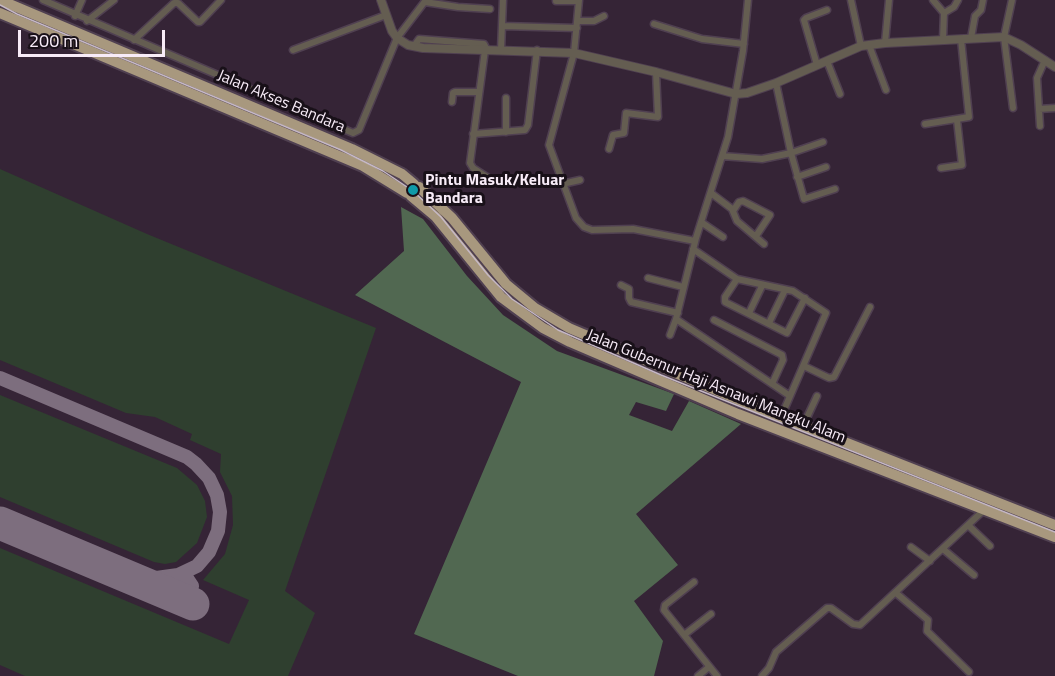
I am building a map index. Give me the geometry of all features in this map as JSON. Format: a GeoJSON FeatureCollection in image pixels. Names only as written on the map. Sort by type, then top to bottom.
{"type":"FeatureCollection","features":[{"type":"Feature","properties":{"kind":"highway","name":"Jalan Akses Bandara"},"geometry":{"type":"LineString","coordinates":[[0,0],[352,149],[402,174],[413,190]]}},
{"type":"Feature","properties":{"kind":"highway","name":"Jalan Akses Bandara"},"geometry":{"type":"LineString","coordinates":[[0,13],[363,166],[413,190]]}},
{"type":"Feature","properties":{"kind":"highway","name":"Jalan Gubernur Haji Asnawi Mangku Alam"},"geometry":{"type":"LineString","coordinates":[[413,190],[458,224],[499,277],[535,308],[569,328],[780,417],[1055,525]]}},
{"type":"Feature","properties":{"kind":"highway","name":"Jalan Gubernur Haji Asnawi Mangku Alam"},"geometry":{"type":"LineString","coordinates":[[413,190],[501,297],[543,328],[692,395],[1055,537]]}},
{"type":"Feature","properties":{"kind":"highway"},"geometry":{"type":"LineString","coordinates":[[692,395],[697,382]]}},
{"type":"Feature","properties":{"kind":"street"},"geometry":{"type":"LineString","coordinates":[[42,0],[353,133],[359,130],[397,38],[426,1],[458,7],[490,9]]}},
{"type":"Feature","properties":{"kind":"street"},"geometry":{"type":"LineString","coordinates":[[75,16],[82,0]]}},
{"type":"Feature","properties":{"kind":"street"},"geometry":{"type":"LineString","coordinates":[[87,21],[114,0]]}},
{"type":"Feature","properties":{"kind":"street"},"geometry":{"type":"LineString","coordinates":[[134,40],[174,3],[178,3],[198,22],[202,21],[221,0]]}},
{"type":"Feature","properties":{"kind":"street"},"geometry":{"type":"LineString","coordinates":[[381,0],[397,38],[414,46],[574,53],[736,94],[747,93],[865,46],[943,39],[1004,37],[1055,67],[1055,73]]}},
{"type":"Feature","properties":{"kind":"street"},"geometry":{"type":"LineString","coordinates":[[501,50],[503,0]]}},
{"type":"Feature","properties":{"kind":"street"},"geometry":{"type":"LineString","coordinates":[[670,335],[677,316],[695,241],[723,156],[736,94],[748,0]]}},
{"type":"Feature","properties":{"kind":"street"},"geometry":{"type":"LineString","coordinates":[[851,0],[865,46],[886,90]]}},
{"type":"Feature","properties":{"kind":"street"},"geometry":{"type":"LineString","coordinates":[[885,43],[889,0]]}},
{"type":"Feature","properties":{"kind":"street"},"geometry":{"type":"LineString","coordinates":[[933,0],[944,13],[943,39]]}},
{"type":"Feature","properties":{"kind":"street"},"geometry":{"type":"LineString","coordinates":[[944,13],[954,7],[958,0]]}},
{"type":"Feature","properties":{"kind":"street"},"geometry":{"type":"LineString","coordinates":[[971,38],[975,16],[981,10],[983,0]]}},
{"type":"Feature","properties":{"kind":"street"},"geometry":{"type":"LineString","coordinates":[[1012,0],[1004,37],[1013,108]]}},
{"type":"Feature","properties":{"kind":"street"},"geometry":{"type":"LineString","coordinates":[[556,2],[579,1],[574,53],[549,141],[550,151],[576,218],[587,229],[596,231],[633,228],[695,241]]}},
{"type":"Feature","properties":{"kind":"street"},"geometry":{"type":"LineString","coordinates":[[818,65],[804,20],[827,10]]}},
{"type":"Feature","properties":{"kind":"street"},"geometry":{"type":"LineString","coordinates":[[293,50],[386,15]]}},
{"type":"Feature","properties":{"kind":"street"},"geometry":{"type":"LineString","coordinates":[[502,26],[577,24],[594,21],[604,16]]}},
{"type":"Feature","properties":{"kind":"street"},"geometry":{"type":"LineString","coordinates":[[654,24],[702,39],[744,44]]}},
{"type":"Feature","properties":{"kind":"street"},"geometry":{"type":"LineString","coordinates":[[925,124],[969,117],[961,39]]}},
{"type":"Feature","properties":{"kind":"street"},"geometry":{"type":"LineString","coordinates":[[486,50],[473,134],[471,165],[490,179]]}},
{"type":"Feature","properties":{"kind":"street"},"geometry":{"type":"LineString","coordinates":[[473,134],[522,131],[528,125],[537,50]]}},
{"type":"Feature","properties":{"kind":"street"},"geometry":{"type":"LineString","coordinates":[[1040,126],[1037,78],[1045,60]]}},
{"type":"Feature","properties":{"kind":"street"},"geometry":{"type":"LineString","coordinates":[[827,61],[840,94]]}},
{"type":"Feature","properties":{"kind":"street"},"geometry":{"type":"LineString","coordinates":[[609,150],[613,135],[624,133],[627,113],[658,117],[656,72]]}},
{"type":"Feature","properties":{"kind":"street"},"geometry":{"type":"LineString","coordinates":[[776,82],[791,153],[805,200],[835,189]]}},
{"type":"Feature","properties":{"kind":"street"},"geometry":{"type":"LineString","coordinates":[[452,102],[454,92],[479,92]]}},
{"type":"Feature","properties":{"kind":"street"},"geometry":{"type":"LineString","coordinates":[[506,98],[506,132]]}},
{"type":"Feature","properties":{"kind":"street"},"geometry":{"type":"LineString","coordinates":[[1039,110],[1055,108]]}},
{"type":"Feature","properties":{"kind":"street"},"geometry":{"type":"LineString","coordinates":[[941,168],[964,164],[957,120]]}},
{"type":"Feature","properties":{"kind":"street"},"geometry":{"type":"LineString","coordinates":[[723,156],[762,159],[791,153],[823,142]]}},
{"type":"Feature","properties":{"kind":"street"},"geometry":{"type":"LineString","coordinates":[[797,177],[826,167]]}},
{"type":"Feature","properties":{"kind":"street"},"geometry":{"type":"LineString","coordinates":[[562,184],[580,180]]}},
{"type":"Feature","properties":{"kind":"street"},"geometry":{"type":"LineString","coordinates":[[711,193],[733,211],[737,221],[764,243]]}},
{"type":"Feature","properties":{"kind":"street"},"geometry":{"type":"LineString","coordinates":[[733,211],[739,202],[743,201],[770,215],[756,236]]}},
{"type":"Feature","properties":{"kind":"street"},"geometry":{"type":"LineString","coordinates":[[701,222],[723,237]]}},
{"type":"Feature","properties":{"kind":"street"},"geometry":{"type":"LineString","coordinates":[[693,249],[737,279],[785,290],[806,298],[825,311],[827,315],[780,417]]}},
{"type":"Feature","properties":{"kind":"street"},"geometry":{"type":"LineString","coordinates":[[648,278],[683,287]]}},
{"type":"Feature","properties":{"kind":"street"},"geometry":{"type":"LineString","coordinates":[[737,279],[724,301],[787,333],[806,298]]}},
{"type":"Feature","properties":{"kind":"street"},"geometry":{"type":"LineString","coordinates":[[621,285],[629,289],[631,302],[677,316],[790,396]]}},
{"type":"Feature","properties":{"kind":"street"},"geometry":{"type":"LineString","coordinates":[[749,313],[762,286]]}},
{"type":"Feature","properties":{"kind":"street"},"geometry":{"type":"LineString","coordinates":[[769,323],[785,290]]}},
{"type":"Feature","properties":{"kind":"street"},"geometry":{"type":"LineString","coordinates":[[804,366],[829,378],[834,377],[870,307]]}},
{"type":"Feature","properties":{"kind":"street"},"geometry":{"type":"LineString","coordinates":[[714,320],[782,355],[783,360],[772,384]]}},
{"type":"Feature","properties":{"kind":"street"},"geometry":{"type":"LineString","coordinates":[[803,426],[817,396]]}},
{"type":"Feature","properties":{"kind":"street"},"geometry":{"type":"LineString","coordinates":[[762,676],[769,668],[776,652],[826,608],[831,608],[858,626],[984,510]]}},
{"type":"Feature","properties":{"kind":"street"},"geometry":{"type":"LineString","coordinates":[[968,525],[990,546]]}},
{"type":"Feature","properties":{"kind":"street"},"geometry":{"type":"LineString","coordinates":[[911,547],[930,561]]}},
{"type":"Feature","properties":{"kind":"street"},"geometry":{"type":"LineString","coordinates":[[944,549],[974,575]]}},
{"type":"Feature","properties":{"kind":"street"},"geometry":{"type":"LineString","coordinates":[[694,582],[664,607],[717,676]]}},
{"type":"Feature","properties":{"kind":"street"},"geometry":{"type":"LineString","coordinates":[[896,593],[928,620],[927,631],[969,672]]}},
{"type":"Feature","properties":{"kind":"street"},"geometry":{"type":"LineString","coordinates":[[684,635],[711,614]]}},
{"type":"Feature","properties":{"kind":"street"},"geometry":{"type":"LineString","coordinates":[[698,676],[709,667]]}},
{"type":"Feature","properties":{"kind":"green space"},"geometry":{"type":"Polygon","coordinates":[[[0,169],[147,234],[376,328],[285,591],[315,613],[288,676],[25,676],[0,665],[0,548],[229,644],[249,600],[203,580],[225,554],[233,525],[232,496],[220,472],[221,454],[190,440],[192,434],[155,417],[126,413],[0,360],[0,169]]]}},
{"type":"Feature","properties":{"kind":"green space"},"geometry":{"type":"Polygon","coordinates":[[[401,207],[423,219],[467,276],[503,315],[557,351],[674,394],[666,411],[636,402],[629,415],[672,431],[689,401],[741,424],[636,514],[678,565],[634,601],[663,641],[654,676],[518,676],[414,634],[521,382],[355,295],[404,251],[401,207]]]}},
{"type":"Feature","properties":{"kind":"green space"},"geometry":{"type":"Polygon","coordinates":[[[0,395],[177,468],[197,485],[205,501],[207,517],[197,543],[176,562],[165,564],[154,562],[0,497],[0,395]]]}},
{"type":"Feature","properties":{"kind":"taxiway"},"geometry":{"type":"LineString","coordinates":[[0,378],[187,457],[209,478],[217,495],[220,512],[218,531],[209,552],[197,566],[178,575],[149,579],[128,577]]}},
{"type":"Feature","properties":{"kind":"taxiway"},"geometry":{"type":"LineString","coordinates":[[157,589],[162,600],[176,606],[184,606],[190,596],[192,586],[186,577],[178,575]]}},
{"type":"Feature","properties":{"kind":"runway"},"geometry":{"type":"LineString","coordinates":[[0,523],[193,604]]}},
{"type":"Feature","properties":{"kind":"tram line"},"geometry":{"type":"LineString","coordinates":[[0,5],[341,150],[383,171],[413,191],[441,217],[488,275],[512,299],[558,330],[661,375],[1055,532]]}},
{"type":"Feature","properties":{"kind":"place","name":"Pintu Masuk/Keluar Bandara"},"geometry":{"type":"Point","coordinates":[413,190]}}]}
